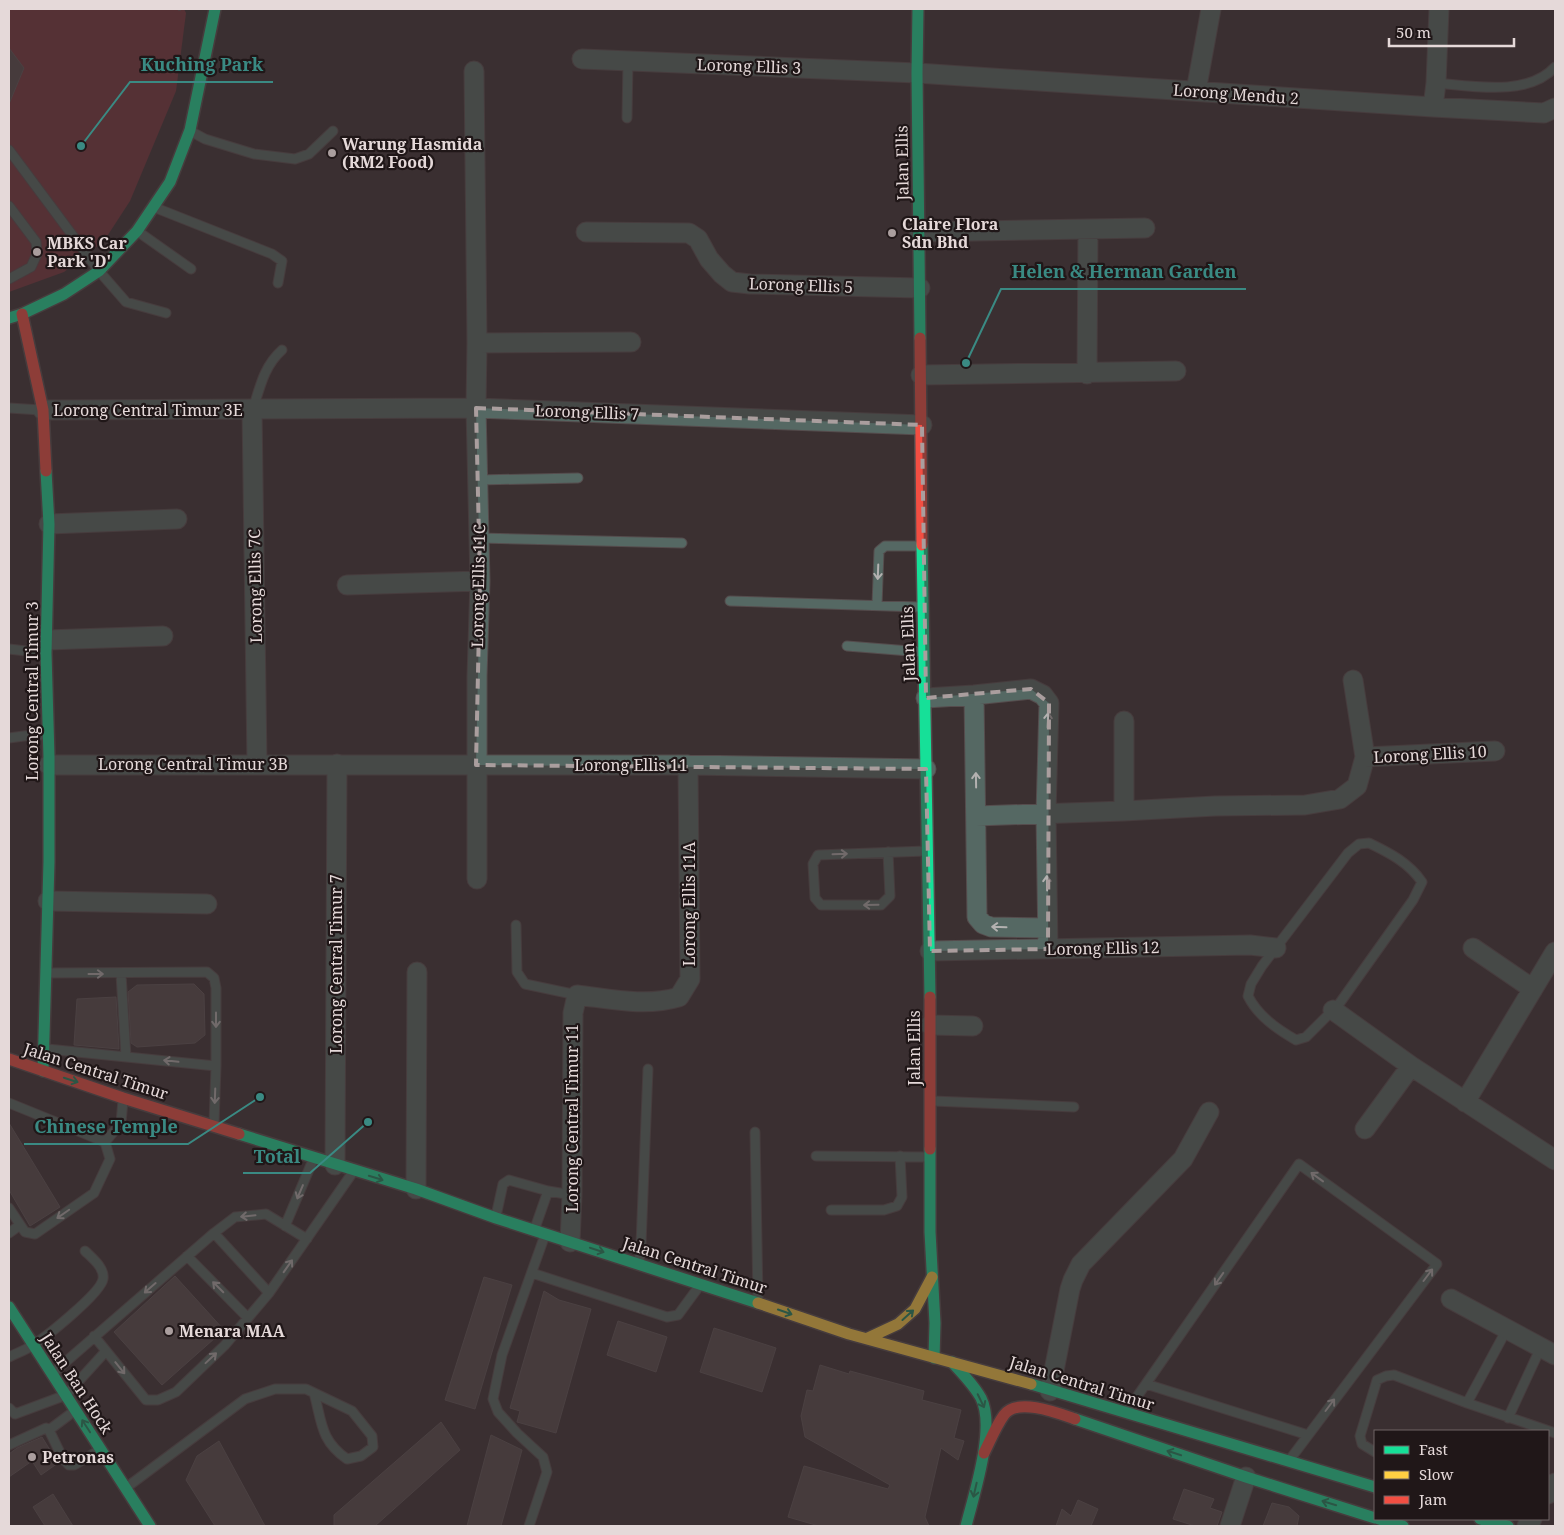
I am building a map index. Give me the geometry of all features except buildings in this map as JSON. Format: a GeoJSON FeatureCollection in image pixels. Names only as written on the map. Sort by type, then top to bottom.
{"type":"FeatureCollection","features":[{"type":"Feature","properties":{"kind":"main road"},"geometry":{"type":"LineString","coordinates":[[9,318],[22,314],[64,294],[100,271],[137,231],[170,182],[190,130],[215,9]]}},
{"type":"Feature","properties":{"kind":"main road","name":"Jalan Ellis"},"geometry":{"type":"LineString","coordinates":[[918,9],[922,608],[926,698],[930,951],[930,1232],[934,1358]]}},
{"type":"Feature","properties":{"kind":"main road","name":"Lorong Central Timur 3"},"geometry":{"type":"LineString","coordinates":[[22,314],[43,410],[49,524],[46,646],[49,735],[48,902],[43,1071]]}},
{"type":"Feature","properties":{"kind":"main road","name":"Jalan Central Timur"},"geometry":{"type":"LineString","coordinates":[[9,1059],[123,1098],[416,1190],[546,1235],[850,1334],[990,1372],[1374,1488]]}},
{"type":"Feature","properties":{"kind":"main road"},"geometry":{"type":"LineString","coordinates":[[868,1338],[898,1324],[915,1309],[932,1277]]}},
{"type":"Feature","properties":{"kind":"main road","name":"Jalan Ban Hock"},"geometry":{"type":"LineString","coordinates":[[9,1307],[150,1526]]}},
{"type":"Feature","properties":{"kind":"main road"},"geometry":{"type":"LineString","coordinates":[[952,1362],[981,1398],[986,1412],[984,1453],[966,1526]]}},
{"type":"Feature","properties":{"kind":"main road"},"geometry":{"type":"LineString","coordinates":[[984,1453],[1005,1413],[1022,1406],[1048,1410],[1246,1477],[1374,1518]]}},
{"type":"Feature","properties":{"kind":"main road"},"geometry":{"type":"LineString","coordinates":[[1382,1520],[1403,1526]]}},
{"type":"Feature","properties":{"kind":"main road"},"geometry":{"type":"LineString","coordinates":[[1484,1520],[1508,1526]]}},
{"type":"Feature","properties":{"kind":"street"},"geometry":{"type":"LineString","coordinates":[[1196,90],[1211,9]]}},
{"type":"Feature","properties":{"kind":"street"},"geometry":{"type":"LineString","coordinates":[[1433,108],[1439,9]]}},
{"type":"Feature","properties":{"kind":"street","name":"Lorong Ellis 3"},"geometry":{"type":"LineString","coordinates":[[582,59],[917,73]]}},
{"type":"Feature","properties":{"kind":"street","name":"Lorong Ellis 11C"},"geometry":{"type":"LineString","coordinates":[[474,71],[476,408],[480,581],[476,676],[477,879]]}},
{"type":"Feature","properties":{"kind":"street","name":"Lorong Mendu 2"},"geometry":{"type":"LineString","coordinates":[[917,73],[1196,90],[1433,108],[1544,113],[1555,108]]}},
{"type":"Feature","properties":{"kind":"street"},"geometry":{"type":"LineString","coordinates":[[920,232],[1145,228]]}},
{"type":"Feature","properties":{"kind":"street"},"geometry":{"type":"LineString","coordinates":[[1087,374],[1088,230]]}},
{"type":"Feature","properties":{"kind":"street","name":"Lorong Ellis 5"},"geometry":{"type":"LineString","coordinates":[[586,232],[689,233],[698,240],[709,259],[722,274],[732,282],[920,288]]}},
{"type":"Feature","properties":{"kind":"street"},"geometry":{"type":"LineString","coordinates":[[477,343],[630,342]]}},
{"type":"Feature","properties":{"kind":"street"},"geometry":{"type":"LineString","coordinates":[[921,375],[1087,374],[1176,371]]}},
{"type":"Feature","properties":{"kind":"street","name":"Lorong Ellis 7"},"geometry":{"type":"LineString","coordinates":[[252,409],[476,408],[922,425]]}},
{"type":"Feature","properties":{"kind":"street","name":"Lorong Central Timur 3E"},"geometry":{"type":"LineString","coordinates":[[43,410],[252,409]]}},
{"type":"Feature","properties":{"kind":"street","name":"Lorong Ellis 7C"},"geometry":{"type":"LineString","coordinates":[[252,409],[257,764]]}},
{"type":"Feature","properties":{"kind":"street"},"geometry":{"type":"LineString","coordinates":[[49,524],[177,518]]}},
{"type":"Feature","properties":{"kind":"street"},"geometry":{"type":"LineString","coordinates":[[347,585],[480,581]]}},
{"type":"Feature","properties":{"kind":"street"},"geometry":{"type":"LineString","coordinates":[[46,646],[163,636]]}},
{"type":"Feature","properties":{"kind":"street"},"geometry":{"type":"LineString","coordinates":[[976,816],[1215,806],[1305,805],[1340,798],[1357,786],[1365,757],[1353,680]]}},
{"type":"Feature","properties":{"kind":"street"},"geometry":{"type":"LineString","coordinates":[[926,698],[1031,689],[1043,695],[1049,703],[1046,814],[1048,949]]}},
{"type":"Feature","properties":{"kind":"street"},"geometry":{"type":"LineString","coordinates":[[974,695],[978,917],[983,924],[991,927],[1047,928]]}},
{"type":"Feature","properties":{"kind":"street"},"geometry":{"type":"LineString","coordinates":[[1124,721],[1124,811]]}},
{"type":"Feature","properties":{"kind":"street","name":"Lorong Ellis 10"},"geometry":{"type":"LineString","coordinates":[[1365,757],[1495,750]]}},
{"type":"Feature","properties":{"kind":"street","name":"Lorong Central Timur 3B"},"geometry":{"type":"LineString","coordinates":[[49,765],[337,764]]}},
{"type":"Feature","properties":{"kind":"street","name":"Lorong Ellis 11"},"geometry":{"type":"LineString","coordinates":[[337,764],[688,765],[926,769]]}},
{"type":"Feature","properties":{"kind":"street","name":"Lorong Central Timur 7"},"geometry":{"type":"LineString","coordinates":[[334,1165],[337,764]]}},
{"type":"Feature","properties":{"kind":"street","name":"Lorong Ellis 11A"},"geometry":{"type":"LineString","coordinates":[[577,995],[643,1003],[664,1002],[679,997],[690,979],[688,765]]}},
{"type":"Feature","properties":{"kind":"street"},"geometry":{"type":"LineString","coordinates":[[48,902],[207,904]]}},
{"type":"Feature","properties":{"kind":"street","name":"Lorong Ellis 12"},"geometry":{"type":"LineString","coordinates":[[930,951],[1250,945],[1276,948]]}},
{"type":"Feature","properties":{"kind":"street"},"geometry":{"type":"LineString","coordinates":[[1473,948],[1533,989]]}},
{"type":"Feature","properties":{"kind":"street"},"geometry":{"type":"LineString","coordinates":[[1465,1102],[1555,952]]}},
{"type":"Feature","properties":{"kind":"street"},"geometry":{"type":"LineString","coordinates":[[416,1190],[417,972]]}},
{"type":"Feature","properties":{"kind":"street","name":"Lorong Central Timur 11"},"geometry":{"type":"LineString","coordinates":[[570,1242],[573,1013],[577,995]]}},
{"type":"Feature","properties":{"kind":"street"},"geometry":{"type":"LineString","coordinates":[[1333,1010],[1411,1066],[1555,1160]]}},
{"type":"Feature","properties":{"kind":"street"},"geometry":{"type":"LineString","coordinates":[[930,1025],[972,1026]]}},
{"type":"Feature","properties":{"kind":"street"},"geometry":{"type":"LineString","coordinates":[[1365,1129],[1411,1066]]}},
{"type":"Feature","properties":{"kind":"street"},"geometry":{"type":"LineString","coordinates":[[1050,1391],[1070,1289],[1081,1264],[1184,1159],[1209,1112]]}},
{"type":"Feature","properties":{"kind":"street"},"geometry":{"type":"LineString","coordinates":[[1451,1299],[1548,1351]]}},
{"type":"Feature","properties":{"kind":"street"},"geometry":{"type":"LineString","coordinates":[[1230,1526],[1246,1477]]}},
{"type":"Feature","properties":{"kind":"lane"},"geometry":{"type":"LineString","coordinates":[[627,118],[628,60]]}},
{"type":"Feature","properties":{"kind":"lane"},"geometry":{"type":"LineString","coordinates":[[1436,83],[1501,88],[1537,80],[1555,67]]}},
{"type":"Feature","properties":{"kind":"lane"},"geometry":{"type":"LineString","coordinates":[[190,130],[205,140],[254,154],[295,159],[309,154],[333,132]]}},
{"type":"Feature","properties":{"kind":"lane"},"geometry":{"type":"LineString","coordinates":[[9,150],[12,162],[126,302],[166,313]]}},
{"type":"Feature","properties":{"kind":"lane"},"geometry":{"type":"LineString","coordinates":[[9,206],[36,242],[37,254],[31,267],[9,278]]}},
{"type":"Feature","properties":{"kind":"lane"},"geometry":{"type":"LineString","coordinates":[[153,207],[272,254],[282,261],[278,283]]}},
{"type":"Feature","properties":{"kind":"lane"},"geometry":{"type":"LineString","coordinates":[[137,231],[191,269]]}},
{"type":"Feature","properties":{"kind":"lane"},"geometry":{"type":"LineString","coordinates":[[252,409],[264,372],[272,358],[282,350]]}},
{"type":"Feature","properties":{"kind":"lane"},"geometry":{"type":"LineString","coordinates":[[9,408],[43,410]]}},
{"type":"Feature","properties":{"kind":"lane"},"geometry":{"type":"LineString","coordinates":[[478,480],[578,478]]}},
{"type":"Feature","properties":{"kind":"lane"},"geometry":{"type":"LineString","coordinates":[[479,538],[682,544]]}},
{"type":"Feature","properties":{"kind":"lane"},"geometry":{"type":"LineString","coordinates":[[877,605],[879,551],[884,546],[922,546]]}},
{"type":"Feature","properties":{"kind":"lane"},"geometry":{"type":"LineString","coordinates":[[730,601],[922,608]]}},
{"type":"Feature","properties":{"kind":"lane"},"geometry":{"type":"LineString","coordinates":[[9,649],[46,646]]}},
{"type":"Feature","properties":{"kind":"lane"},"geometry":{"type":"LineString","coordinates":[[847,646],[924,652]]}},
{"type":"Feature","properties":{"kind":"lane"},"geometry":{"type":"LineString","coordinates":[[9,738],[32,734],[49,735]]}},
{"type":"Feature","properties":{"kind":"lane"},"geometry":{"type":"LineString","coordinates":[[1369,843],[1390,853],[1414,871],[1422,882],[1414,900],[1333,1010],[1306,1037],[1296,1040],[1281,1031],[1255,1008],[1248,996],[1251,984],[1276,948],[1348,853],[1359,844],[1369,843]]}},
{"type":"Feature","properties":{"kind":"lane"},"geometry":{"type":"LineString","coordinates":[[888,852],[890,896],[881,904],[821,905],[815,898],[813,864],[818,855],[888,852],[928,851]]}},
{"type":"Feature","properties":{"kind":"lane"},"geometry":{"type":"LineString","coordinates":[[516,925],[517,972],[525,984],[577,995]]}},
{"type":"Feature","properties":{"kind":"lane"},"geometry":{"type":"LineString","coordinates":[[47,973],[207,972],[214,978],[216,988],[214,1126]]}},
{"type":"Feature","properties":{"kind":"lane"},"geometry":{"type":"LineString","coordinates":[[121,974],[126,1057]]}},
{"type":"Feature","properties":{"kind":"lane"},"geometry":{"type":"LineString","coordinates":[[44,1048],[216,1066]]}},
{"type":"Feature","properties":{"kind":"lane"},"geometry":{"type":"LineString","coordinates":[[638,1264],[642,1235],[648,1068]]}},
{"type":"Feature","properties":{"kind":"lane"},"geometry":{"type":"LineString","coordinates":[[106,1142],[121,1123],[123,1098]]}},
{"type":"Feature","properties":{"kind":"lane"},"geometry":{"type":"LineString","coordinates":[[930,1100],[1074,1107]]}},
{"type":"Feature","properties":{"kind":"lane"},"geometry":{"type":"LineString","coordinates":[[9,1103],[106,1142]]}},
{"type":"Feature","properties":{"kind":"lane"},"geometry":{"type":"LineString","coordinates":[[755,1132],[758,1303]]}},
{"type":"Feature","properties":{"kind":"lane"},"geometry":{"type":"LineString","coordinates":[[9,1208],[25,1232],[35,1234],[94,1193],[110,1159],[106,1142]]}},
{"type":"Feature","properties":{"kind":"lane"},"geometry":{"type":"LineString","coordinates":[[816,1156],[930,1156]]}},
{"type":"Feature","properties":{"kind":"lane"},"geometry":{"type":"LineString","coordinates":[[831,1210],[884,1210],[898,1206],[902,1197],[900,1156]]}},
{"type":"Feature","properties":{"kind":"lane"},"geometry":{"type":"LineString","coordinates":[[285,1226],[314,1158]]}},
{"type":"Feature","properties":{"kind":"lane"},"geometry":{"type":"LineString","coordinates":[[1125,1413],[1299,1164],[1437,1264],[1288,1462]]}},
{"type":"Feature","properties":{"kind":"lane"},"geometry":{"type":"LineString","coordinates":[[94,1336],[146,1400],[158,1400],[176,1392],[225,1345],[269,1293],[354,1171]]}},
{"type":"Feature","properties":{"kind":"lane"},"geometry":{"type":"LineString","coordinates":[[496,1218],[503,1184],[509,1180],[548,1191],[572,1195]]}},
{"type":"Feature","properties":{"kind":"lane"},"geometry":{"type":"LineString","coordinates":[[534,1231],[548,1191]]}},
{"type":"Feature","properties":{"kind":"lane"},"geometry":{"type":"LineString","coordinates":[[52,1374],[187,1256],[235,1217],[266,1214],[306,1239]]}},
{"type":"Feature","properties":{"kind":"lane"},"geometry":{"type":"LineString","coordinates":[[9,1233],[20,1225]]}},
{"type":"Feature","properties":{"kind":"lane"},"geometry":{"type":"LineString","coordinates":[[214,1233],[269,1293]]}},
{"type":"Feature","properties":{"kind":"lane"},"geometry":{"type":"LineString","coordinates":[[529,1526],[547,1472],[543,1457],[498,1412],[493,1399],[502,1356],[546,1235]]}},
{"type":"Feature","properties":{"kind":"lane"},"geometry":{"type":"LineString","coordinates":[[9,1357],[33,1345],[98,1290],[104,1279],[101,1267],[85,1251]]}},
{"type":"Feature","properties":{"kind":"lane"},"geometry":{"type":"LineString","coordinates":[[187,1256],[248,1318]]}},
{"type":"Feature","properties":{"kind":"lane"},"geometry":{"type":"LineString","coordinates":[[532,1273],[667,1317],[678,1315],[700,1285]]}},
{"type":"Feature","properties":{"kind":"lane"},"geometry":{"type":"LineString","coordinates":[[1467,1404],[1507,1328]]}},
{"type":"Feature","properties":{"kind":"lane"},"geometry":{"type":"LineString","coordinates":[[9,1408],[15,1414],[66,1396],[106,1351]]}},
{"type":"Feature","properties":{"kind":"lane"},"geometry":{"type":"LineString","coordinates":[[1508,1418],[1548,1351]]}},
{"type":"Feature","properties":{"kind":"lane"},"geometry":{"type":"LineString","coordinates":[[1374,1451],[1362,1444],[1360,1436],[1377,1380],[1386,1376],[1394,1375],[1540,1430]]}},
{"type":"Feature","properties":{"kind":"lane"},"geometry":{"type":"LineString","coordinates":[[1146,1384],[1308,1435]]}},
{"type":"Feature","properties":{"kind":"lane"},"geometry":{"type":"LineString","coordinates":[[125,1488],[245,1399],[275,1389],[306,1389],[352,1411],[372,1436],[373,1447],[361,1456],[348,1459],[335,1450],[324,1434],[314,1393]]}},
{"type":"Feature","properties":{"kind":"lane"},"geometry":{"type":"LineString","coordinates":[[9,1445],[46,1428],[49,1430],[75,1410]]}},
{"type":"Feature","properties":{"kind":"lane"},"geometry":{"type":"LineString","coordinates":[[49,1430],[63,1459],[69,1465],[74,1465],[101,1450]]}},
{"type":"Feature","properties":{"kind":"highlighted area"},"geometry":{"type":"Polygon","coordinates":[[[476,408],[922,425],[926,698],[1031,689],[1049,703],[1048,949],[930,951],[926,769],[476,765],[480,581],[476,408]]]}},
{"type":"Feature","properties":{"kind":"shaded area"},"geometry":{"type":"Polygon","coordinates":[[[9,9],[184,9],[186,13],[176,91],[130,201],[104,241],[64,272],[9,292],[9,9]]]}},
{"type":"Feature","properties":{"kind":"traffic: fast"},"geometry":{"type":"LineString","coordinates":[[9,318],[22,314],[64,294],[99,271],[137,231],[170,182],[190,130],[215,9]]}},
{"type":"Feature","properties":{"kind":"traffic: fast"},"geometry":{"type":"LineString","coordinates":[[918,9],[920,338]]}},
{"type":"Feature","properties":{"kind":"traffic: fast"},"geometry":{"type":"LineString","coordinates":[[43,1071],[49,862],[49,757],[46,653],[49,524],[46,471]]}},
{"type":"Feature","properties":{"kind":"traffic: fast"},"geometry":{"type":"LineString","coordinates":[[922,545],[930,997]]}},
{"type":"Feature","properties":{"kind":"traffic: fast"},"geometry":{"type":"LineString","coordinates":[[239,1134],[416,1189],[496,1218],[758,1303]]}},
{"type":"Feature","properties":{"kind":"traffic: fast"},"geometry":{"type":"LineString","coordinates":[[930,1149],[930,1232],[935,1323],[934,1358]]}},
{"type":"Feature","properties":{"kind":"traffic: fast"},"geometry":{"type":"LineString","coordinates":[[9,1307],[150,1526]]}},
{"type":"Feature","properties":{"kind":"traffic: fast"},"geometry":{"type":"LineString","coordinates":[[952,1362],[978,1393],[985,1411],[985,1443],[966,1526]]}},
{"type":"Feature","properties":{"kind":"traffic: fast"},"geometry":{"type":"LineString","coordinates":[[1031,1384],[1374,1487]]}},
{"type":"Feature","properties":{"kind":"traffic: fast"},"geometry":{"type":"LineString","coordinates":[[1075,1419],[1374,1518]]}},
{"type":"Feature","properties":{"kind":"traffic: fast"},"geometry":{"type":"LineString","coordinates":[[1382,1520],[1403,1526]]}},
{"type":"Feature","properties":{"kind":"traffic: fast"},"geometry":{"type":"LineString","coordinates":[[1484,1520],[1508,1526]]}},
{"type":"Feature","properties":{"kind":"traffic: slow"},"geometry":{"type":"LineString","coordinates":[[868,1338],[898,1324],[915,1309],[932,1277]]}},
{"type":"Feature","properties":{"kind":"traffic: slow"},"geometry":{"type":"LineString","coordinates":[[758,1303],[849,1334],[1031,1384]]}},
{"type":"Feature","properties":{"kind":"traffic: jam"},"geometry":{"type":"LineString","coordinates":[[22,314],[43,410],[46,471]]}},
{"type":"Feature","properties":{"kind":"traffic: jam"},"geometry":{"type":"LineString","coordinates":[[920,338],[922,545]]}},
{"type":"Feature","properties":{"kind":"traffic: jam"},"geometry":{"type":"LineString","coordinates":[[930,997],[930,1149]]}},
{"type":"Feature","properties":{"kind":"traffic: jam"},"geometry":{"type":"LineString","coordinates":[[9,1059],[123,1098],[239,1134]]}},
{"type":"Feature","properties":{"kind":"traffic: jam"},"geometry":{"type":"LineString","coordinates":[[984,1453],[1001,1419],[1010,1410],[1018,1407],[1038,1408],[1075,1419]]}},
{"type":"Feature","properties":{"kind":"place","name":"Kuching Park"},"geometry":{"type":"Point","coordinates":[81,146]}},
{"type":"Feature","properties":{"kind":"place","name":"Warung Hasmida (RM2 Food)"},"geometry":{"type":"Point","coordinates":[332,153]}},
{"type":"Feature","properties":{"kind":"place","name":"Claire Flora Sdn Bhd"},"geometry":{"type":"Point","coordinates":[892,233]}},
{"type":"Feature","properties":{"kind":"place","name":"MBKS Car Park 'D'"},"geometry":{"type":"Point","coordinates":[37,252]}},
{"type":"Feature","properties":{"kind":"place","name":"Helen & Herman Garden"},"geometry":{"type":"Point","coordinates":[966,363]}},
{"type":"Feature","properties":{"kind":"place","name":"Chinese Temple"},"geometry":{"type":"Point","coordinates":[260,1097]}},
{"type":"Feature","properties":{"kind":"place","name":"Total"},"geometry":{"type":"Point","coordinates":[368,1122]}},
{"type":"Feature","properties":{"kind":"place","name":"Menara MAA"},"geometry":{"type":"Point","coordinates":[169,1331]}},
{"type":"Feature","properties":{"kind":"place","name":"Petronas"},"geometry":{"type":"Point","coordinates":[32,1457]}}]}
